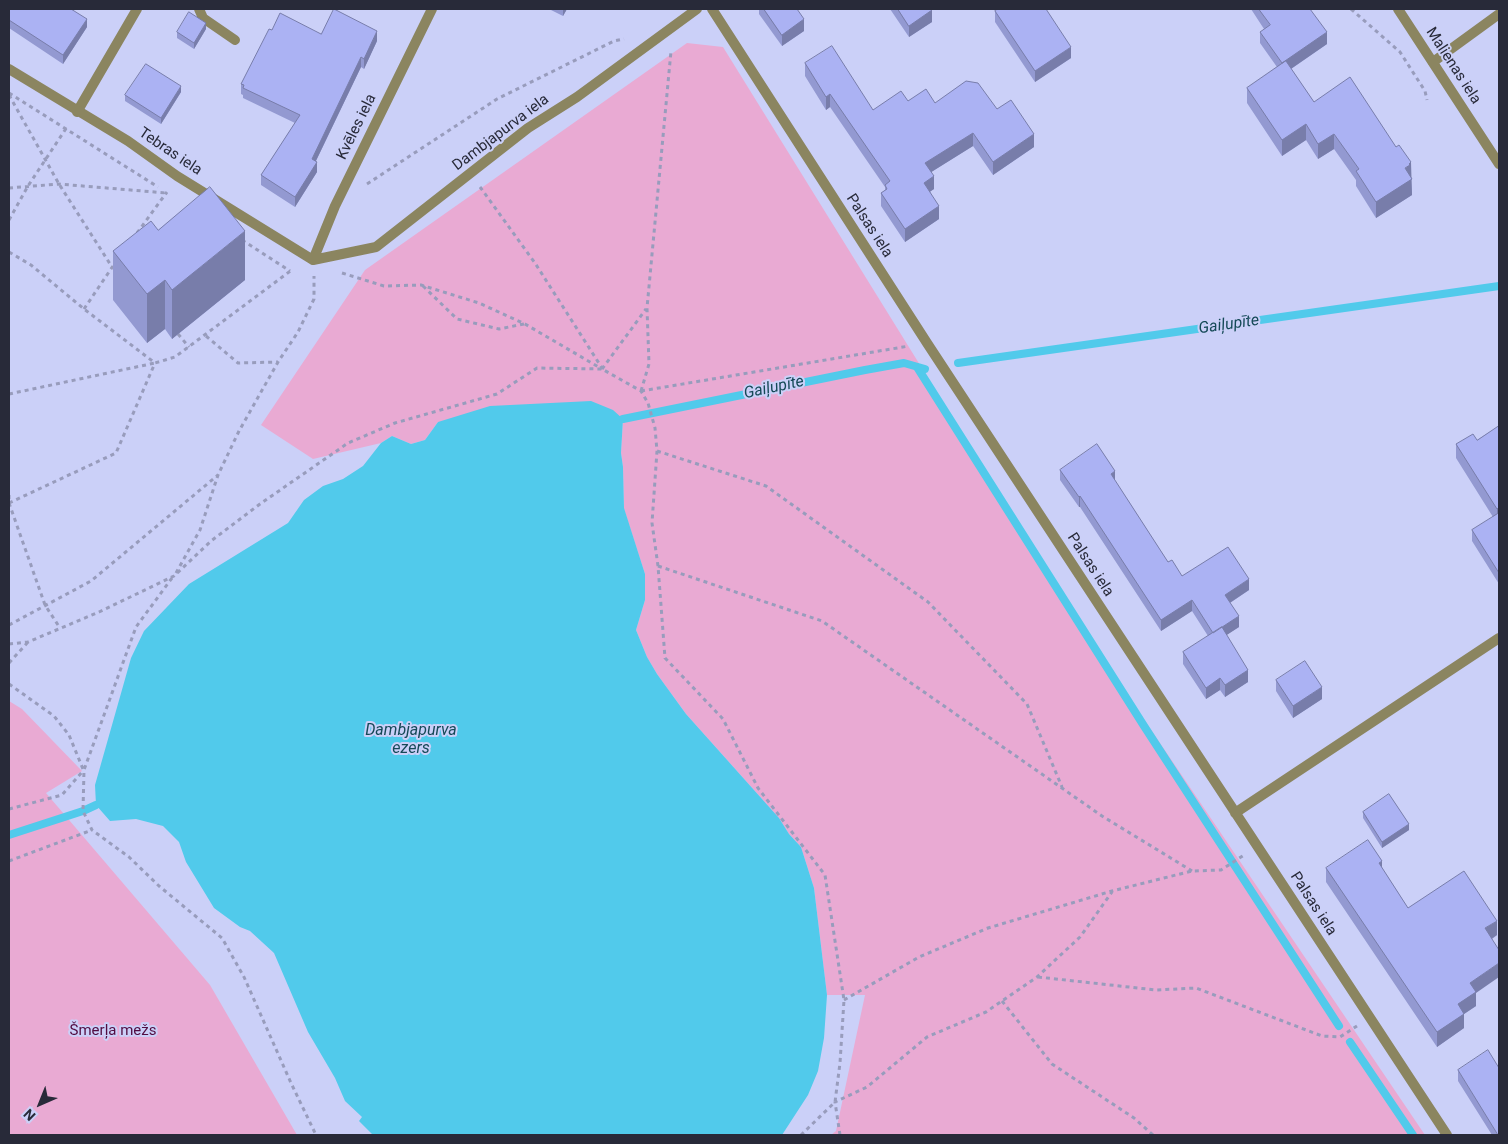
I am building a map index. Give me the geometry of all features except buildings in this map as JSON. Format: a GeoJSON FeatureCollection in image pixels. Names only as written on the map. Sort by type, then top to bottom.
{"type":"FeatureCollection","features":[{"type":"Feature","properties":{"kind":"street"},"geometry":{"type":"LineString","coordinates":[[77,112],[137,9]]}},
{"type":"Feature","properties":{"kind":"street"},"geometry":{"type":"LineString","coordinates":[[199,9],[203,18],[235,40]]}},
{"type":"Feature","properties":{"kind":"street","name":"Kvēles iela"},"geometry":{"type":"LineString","coordinates":[[313,260],[335,206],[432,9]]}},
{"type":"Feature","properties":{"kind":"street","name":"Dambjapurva iela"},"geometry":{"type":"LineString","coordinates":[[313,260],[376,247],[528,128],[577,97],[697,9]]}},
{"type":"Feature","properties":{"kind":"street","name":"Palsas iela"},"geometry":{"type":"LineString","coordinates":[[712,9],[927,343],[1447,1135]]}},
{"type":"Feature","properties":{"kind":"street","name":"Malienas iela"},"geometry":{"type":"LineString","coordinates":[[1398,9],[1499,164]]}},
{"type":"Feature","properties":{"kind":"street"},"geometry":{"type":"LineString","coordinates":[[1433,62],[1499,13],[1497,9]]}},
{"type":"Feature","properties":{"kind":"street","name":"Tebras iela"},"geometry":{"type":"LineString","coordinates":[[9,69],[77,112],[128,141],[177,176],[313,260]]}},
{"type":"Feature","properties":{"kind":"street"},"geometry":{"type":"LineString","coordinates":[[1235,813],[1499,638]]}},
{"type":"Feature","properties":{"kind":"path"},"geometry":{"type":"LineString","coordinates":[[1351,9],[1400,52],[1425,90],[1427,100]]}},
{"type":"Feature","properties":{"kind":"path"},"geometry":{"type":"LineString","coordinates":[[641,391],[649,364],[647,308],[673,28]]}},
{"type":"Feature","properties":{"kind":"path"},"geometry":{"type":"LineString","coordinates":[[335,206],[497,99],[614,41],[631,37]]}},
{"type":"Feature","properties":{"kind":"path"},"geometry":{"type":"LineString","coordinates":[[9,94],[175,198]]}},
{"type":"Feature","properties":{"kind":"path"},"geometry":{"type":"LineString","coordinates":[[9,94],[59,184],[112,267]]}},
{"type":"Feature","properties":{"kind":"path"},"geometry":{"type":"LineString","coordinates":[[9,220],[28,186],[77,112]]}},
{"type":"Feature","properties":{"kind":"path"},"geometry":{"type":"LineString","coordinates":[[470,174],[535,263],[602,369]]}},
{"type":"Feature","properties":{"kind":"path"},"geometry":{"type":"LineString","coordinates":[[134,237],[167,193],[177,176]]}},
{"type":"Feature","properties":{"kind":"path"},"geometry":{"type":"LineString","coordinates":[[9,188],[59,184],[167,193]]}},
{"type":"Feature","properties":{"kind":"path"},"geometry":{"type":"LineString","coordinates":[[240,240],[290,271]]}},
{"type":"Feature","properties":{"kind":"path"},"geometry":{"type":"LineString","coordinates":[[9,252],[31,265],[84,309],[155,363]]}},
{"type":"Feature","properties":{"kind":"path"},"geometry":{"type":"LineString","coordinates":[[84,309],[118,260]]}},
{"type":"Feature","properties":{"kind":"path"},"geometry":{"type":"LineString","coordinates":[[313,260],[314,299],[298,332],[258,397],[218,474],[200,530],[174,576],[136,627],[84,770],[83,811],[92,830],[129,857],[159,886],[222,938],[244,977],[316,1135]]}},
{"type":"Feature","properties":{"kind":"path"},"geometry":{"type":"LineString","coordinates":[[9,394],[155,363],[175,357],[206,336],[290,271],[313,260],[349,276],[384,286],[421,284],[479,303],[525,324],[641,391],[648,403],[655,428],[656,451],[652,523],[658,566],[665,658],[723,719],[758,788],[825,875],[844,1000],[840,1063],[834,1102],[840,1135]]}},
{"type":"Feature","properties":{"kind":"path"},"geometry":{"type":"LineString","coordinates":[[421,284],[457,319],[499,329],[525,324]]}},
{"type":"Feature","properties":{"kind":"path"},"geometry":{"type":"LineString","coordinates":[[602,369],[647,308]]}},
{"type":"Feature","properties":{"kind":"path"},"geometry":{"type":"LineString","coordinates":[[178,334],[189,348]]}},
{"type":"Feature","properties":{"kind":"path"},"geometry":{"type":"LineString","coordinates":[[206,336],[238,362],[278,362]]}},
{"type":"Feature","properties":{"kind":"path"},"geometry":{"type":"LineString","coordinates":[[641,391],[927,343]]}},
{"type":"Feature","properties":{"kind":"path"},"geometry":{"type":"LineString","coordinates":[[9,503],[116,453],[155,363]]}},
{"type":"Feature","properties":{"kind":"path"},"geometry":{"type":"LineString","coordinates":[[9,644],[29,642],[99,612],[174,576],[211,541],[260,504],[348,443],[395,423],[497,394],[537,368],[602,369]]}},
{"type":"Feature","properties":{"kind":"path"},"geometry":{"type":"LineString","coordinates":[[656,451],[766,486],[928,602],[1027,704],[1063,788]]}},
{"type":"Feature","properties":{"kind":"path"},"geometry":{"type":"LineString","coordinates":[[9,625],[91,581],[218,474]]}},
{"type":"Feature","properties":{"kind":"path"},"geometry":{"type":"LineString","coordinates":[[9,495],[9,503],[44,605],[60,628]]}},
{"type":"Feature","properties":{"kind":"path"},"geometry":{"type":"LineString","coordinates":[[658,566],[822,621],[1102,816],[1192,871]]}},
{"type":"Feature","properties":{"kind":"path"},"geometry":{"type":"LineString","coordinates":[[9,663],[29,642]]}},
{"type":"Feature","properties":{"kind":"path"},"geometry":{"type":"LineString","coordinates":[[9,684],[54,716],[69,735],[84,770]]}},
{"type":"Feature","properties":{"kind":"path"},"geometry":{"type":"LineString","coordinates":[[9,809],[62,795],[84,770]]}},
{"type":"Feature","properties":{"kind":"path"},"geometry":{"type":"LineString","coordinates":[[9,860],[92,830]]}},
{"type":"Feature","properties":{"kind":"path"},"geometry":{"type":"LineString","coordinates":[[844,1000],[919,957],[988,928],[1192,871],[1222,870],[1242,856]]}},
{"type":"Feature","properties":{"kind":"path"},"geometry":{"type":"LineString","coordinates":[[801,1135],[834,1102],[867,1087],[927,1037],[986,1012],[1037,977],[1080,937],[1112,892]]}},
{"type":"Feature","properties":{"kind":"path"},"geometry":{"type":"LineString","coordinates":[[1037,977],[1156,990],[1196,988],[1322,1036],[1340,1037],[1370,1018]]}},
{"type":"Feature","properties":{"kind":"path"},"geometry":{"type":"LineString","coordinates":[[1002,1001],[1052,1064],[1134,1118],[1153,1135]]}},
{"type":"Feature","properties":{"kind":"green space"},"geometry":{"type":"Polygon","coordinates":[[[687,43],[723,47],[1091,641],[1425,1135],[831,1135],[836,1131],[865,995],[827,995],[814,888],[801,847],[789,834],[779,818],[686,714],[647,657],[636,630],[645,600],[645,574],[624,509],[621,453],[623,419],[438,422],[425,440],[411,444],[392,436],[381,443],[313,459],[261,425],[365,270],[687,43]]]}},
{"type":"Feature","properties":{"kind":"green space","name":"Šmerļa mežs"},"geometry":{"type":"Polygon","coordinates":[[[9,701],[22,709],[82,771],[46,793],[210,985],[297,1135],[9,1135],[9,701]]]}},
{"type":"Feature","properties":{"kind":"water","name":"Dambjapurva ezers"},"geometry":{"type":"Polygon","coordinates":[[[591,401],[613,410],[623,419],[621,453],[624,508],[645,574],[645,600],[636,630],[647,657],[686,714],[779,818],[789,834],[801,847],[814,888],[827,995],[824,1038],[818,1071],[808,1095],[782,1135],[373,1135],[359,1121],[362,1117],[345,1101],[335,1078],[308,1032],[274,953],[250,931],[240,927],[214,908],[186,862],[179,842],[163,826],[136,819],[110,821],[96,805],[95,785],[131,658],[144,631],[189,584],[288,523],[304,500],[323,486],[343,479],[363,466],[381,443],[392,436],[411,444],[425,440],[438,422],[490,406],[591,401]]]}},
{"type":"Feature","properties":{"kind":"waterway","name":"Gaiļupīte"},"geometry":{"type":"LineString","coordinates":[[958,363],[1499,286]]}},
{"type":"Feature","properties":{"kind":"waterway","name":"Gaiļupīte"},"geometry":{"type":"LineString","coordinates":[[623,419],[904,363],[925,369]]}},
{"type":"Feature","properties":{"kind":"waterway"},"geometry":{"type":"LineString","coordinates":[[917,367],[1144,726],[1339,1026]]}},
{"type":"Feature","properties":{"kind":"waterway"},"geometry":{"type":"LineString","coordinates":[[9,835],[96,805]]}},
{"type":"Feature","properties":{"kind":"waterway"},"geometry":{"type":"LineString","coordinates":[[1350,1042],[1413,1135]]}}]}
